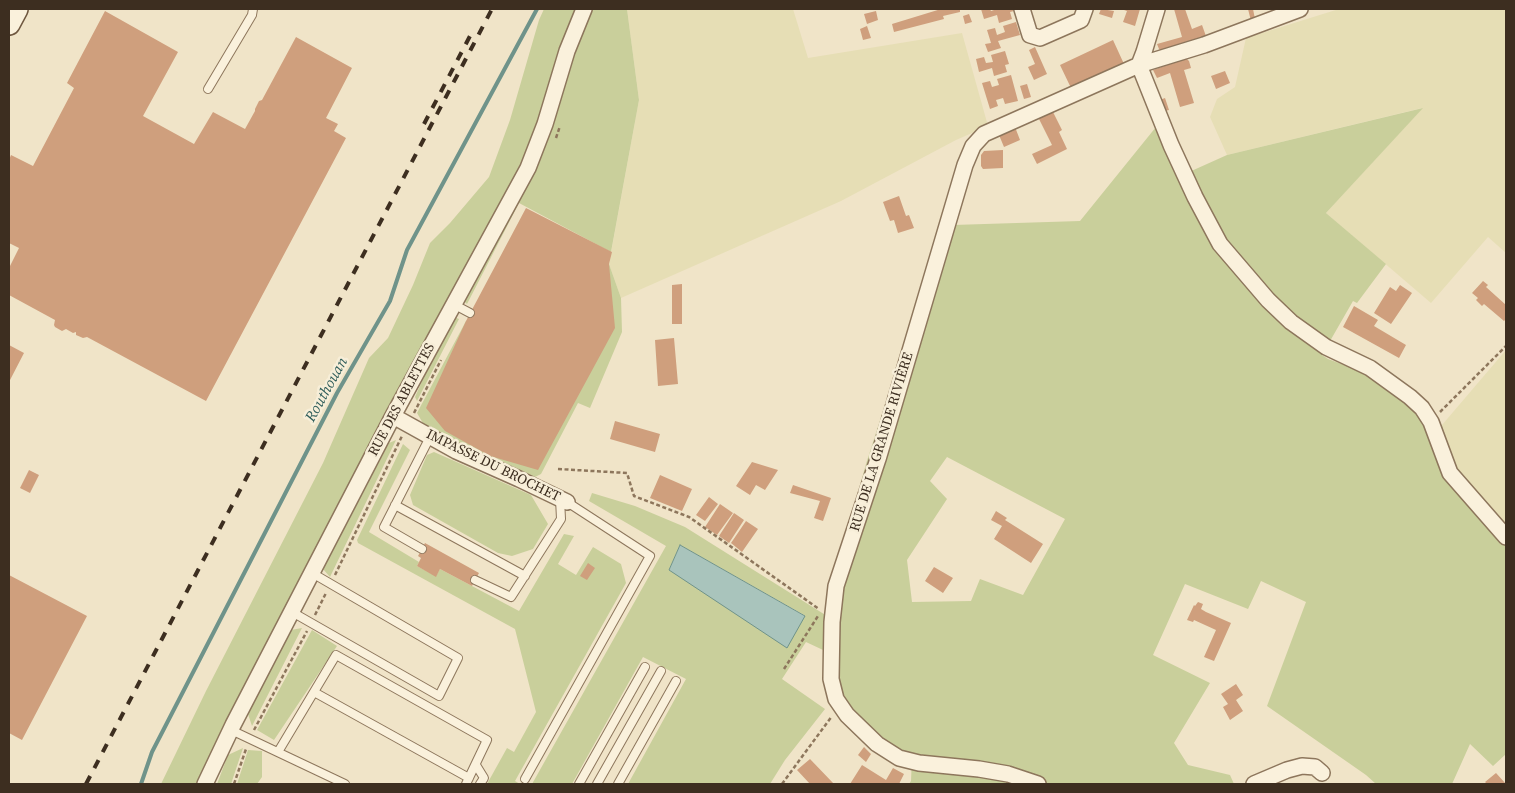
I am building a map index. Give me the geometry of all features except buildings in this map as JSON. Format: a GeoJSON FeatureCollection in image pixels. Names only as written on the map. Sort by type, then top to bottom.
{"type":"FeatureCollection","features":[{"type":"Feature","properties":{"kind":"street"},"geometry":{"type":"LineString","coordinates":[[9,24],[17,9]]}},
{"type":"Feature","properties":{"kind":"street","name":"RUE DES ABLETTES"},"geometry":{"type":"LineString","coordinates":[[205,784],[393,416],[528,168],[545,124],[567,51],[584,9]]}},
{"type":"Feature","properties":{"kind":"street"},"geometry":{"type":"LineString","coordinates":[[1022,9],[1030,35],[1040,38],[1081,20],[1085,9]]}},
{"type":"Feature","properties":{"kind":"street"},"geometry":{"type":"LineString","coordinates":[[1157,9],[1138,66],[1194,197],[1220,244],[1268,300],[1291,322],[1326,347],[1370,368],[1422,408],[1431,422],[1450,473],[1506,537]]}},
{"type":"Feature","properties":{"kind":"street","name":"RUE DE LA GRANDE RIVIÈRE"},"geometry":{"type":"LineString","coordinates":[[1038,784],[1008,774],[919,763],[898,758],[877,744],[847,715],[836,699],[831,679],[830,663],[836,586],[880,450],[964,165],[973,146],[984,134],[1138,66],[1204,45],[1300,9]]}},
{"type":"Feature","properties":{"kind":"street","name":"IMPASSE DU BROCHET"},"geometry":{"type":"LineString","coordinates":[[393,416],[456,451],[564,500]]}},
{"type":"Feature","properties":{"kind":"street"},"geometry":{"type":"LineString","coordinates":[[1254,784],[1287,770],[1302,766],[1314,768],[1322,773]]}},
{"type":"Feature","properties":{"kind":"lane"},"geometry":{"type":"LineString","coordinates":[[208,89],[252,14],[253,9]]}},
{"type":"Feature","properties":{"kind":"lane"},"geometry":{"type":"LineString","coordinates":[[453,304],[470,313]]}},
{"type":"Feature","properties":{"kind":"lane"},"geometry":{"type":"LineString","coordinates":[[422,549],[384,527],[430,437]]}},
{"type":"Feature","properties":{"kind":"lane"},"geometry":{"type":"LineString","coordinates":[[475,580],[511,597],[561,519],[564,500],[650,556],[525,779]]}},
{"type":"Feature","properties":{"kind":"lane"},"geometry":{"type":"LineString","coordinates":[[395,505],[525,576]]}},
{"type":"Feature","properties":{"kind":"lane"},"geometry":{"type":"LineString","coordinates":[[292,612],[439,696],[458,658],[312,573]]}},
{"type":"Feature","properties":{"kind":"lane"},"geometry":{"type":"LineString","coordinates":[[278,752],[336,655],[488,740],[468,781],[314,692]]}},
{"type":"Feature","properties":{"kind":"lane"},"geometry":{"type":"LineString","coordinates":[[579,784],[645,668]]}},
{"type":"Feature","properties":{"kind":"lane"},"geometry":{"type":"LineString","coordinates":[[597,784],[661,671]]}},
{"type":"Feature","properties":{"kind":"lane"},"geometry":{"type":"LineString","coordinates":[[618,784],[676,681]]}},
{"type":"Feature","properties":{"kind":"lane"},"geometry":{"type":"LineString","coordinates":[[231,730],[345,784]]}},
{"type":"Feature","properties":{"kind":"lane"},"geometry":{"type":"LineString","coordinates":[[476,765],[484,778],[480,784]]}},
{"type":"Feature","properties":{"kind":"path"},"geometry":{"type":"LineString","coordinates":[[553,145],[561,122]]}},
{"type":"Feature","properties":{"kind":"path"},"geometry":{"type":"LineString","coordinates":[[1431,422],[1506,346]]}},
{"type":"Feature","properties":{"kind":"path"},"geometry":{"type":"LineString","coordinates":[[234,784],[249,738],[331,584],[444,354]]}},
{"type":"Feature","properties":{"kind":"path"},"geometry":{"type":"LineString","coordinates":[[558,468],[627,473],[634,496],[689,517],[821,611],[784,669]]}},
{"type":"Feature","properties":{"kind":"path"},"geometry":{"type":"LineString","coordinates":[[782,784],[840,705]]}},
{"type":"Feature","properties":{"kind":"shaded area"},"geometry":{"type":"Polygon","coordinates":[[[627,9],[793,9],[808,58],[962,33],[988,126],[956,140],[841,201],[621,298],[609,264],[639,100],[627,9]]]}},
{"type":"Feature","properties":{"kind":"shaded area"},"geometry":{"type":"Polygon","coordinates":[[[1339,9],[1506,9],[1506,253],[1488,237],[1431,303],[1326,213],[1422,108],[1227,155],[1210,117],[1217,99],[1235,87],[1246,38],[1339,9]]]}},
{"type":"Feature","properties":{"kind":"shaded area"},"geometry":{"type":"Polygon","coordinates":[[[1506,350],[1506,530],[1451,466],[1442,425],[1506,350]]]}},
{"type":"Feature","properties":{"kind":"green space"},"geometry":{"type":"Polygon","coordinates":[[[544,9],[627,9],[639,100],[611,252],[519,203],[467,304],[464,301],[500,231],[369,448],[277,622],[207,766],[201,784],[161,784],[206,691],[323,463],[369,358],[388,338],[430,243],[450,223],[489,177],[510,120],[539,20],[544,9]]]}},
{"type":"Feature","properties":{"kind":"green space"},"geometry":{"type":"Polygon","coordinates":[[[1423,108],[1326,213],[1386,264],[1357,303],[1353,301],[1322,355],[1371,375],[1414,407],[1426,428],[1442,425],[1451,466],[1506,530],[1506,754],[1493,766],[1470,744],[1452,784],[1376,784],[1267,706],[1306,602],[1261,581],[1248,609],[1185,584],[1153,655],[1210,683],[1174,743],[1188,765],[1230,775],[1234,784],[909,784],[911,781],[912,757],[884,742],[849,707],[839,683],[838,657],[806,642],[782,679],[825,709],[785,760],[770,784],[628,784],[686,679],[643,657],[572,784],[532,784],[666,546],[589,501],[592,493],[635,506],[685,527],[827,616],[840,555],[866,464],[920,295],[934,298],[953,225],[1080,221],[1156,127],[1178,177],[1227,155],[1423,108]],[[947,457],[930,481],[947,499],[907,560],[912,602],[971,601],[980,579],[1023,595],[1065,519],[947,457]],[[680,545],[669,570],[805,616],[804,615],[680,545]]]}},
{"type":"Feature","properties":{"kind":"green space"},"geometry":{"type":"Polygon","coordinates":[[[609,264],[621,298],[622,332],[590,408],[578,403],[541,474],[535,477],[500,467],[427,430],[417,413],[466,321],[598,321],[609,264]]]}},
{"type":"Feature","properties":{"kind":"green space"},"geometry":{"type":"Polygon","coordinates":[[[454,317],[459,319],[417,401],[415,397],[454,317]]]}},
{"type":"Feature","properties":{"kind":"green space"},"geometry":{"type":"Polygon","coordinates":[[[396,440],[330,577],[323,569],[389,443],[396,440]]]}},
{"type":"Feature","properties":{"kind":"green space"},"geometry":{"type":"Polygon","coordinates":[[[403,444],[410,450],[369,532],[419,562],[417,566],[436,576],[440,569],[519,611],[564,534],[574,536],[558,564],[576,575],[593,547],[621,564],[626,583],[515,781],[520,784],[487,784],[507,748],[514,752],[536,712],[515,629],[358,543],[357,540],[403,444]]]}},
{"type":"Feature","properties":{"kind":"green space"},"geometry":{"type":"Polygon","coordinates":[[[434,452],[531,495],[548,524],[533,549],[512,556],[498,553],[413,505],[410,495],[427,455],[434,452]]]}},
{"type":"Feature","properties":{"kind":"green space"},"geometry":{"type":"Polygon","coordinates":[[[302,628],[252,726],[248,714],[291,630],[302,628]]]}},
{"type":"Feature","properties":{"kind":"green space"},"geometry":{"type":"Polygon","coordinates":[[[312,630],[337,646],[274,740],[257,730],[312,630]]]}},
{"type":"Feature","properties":{"kind":"green space"},"geometry":{"type":"Polygon","coordinates":[[[243,748],[231,784],[217,784],[228,755],[243,748]]]}},
{"type":"Feature","properties":{"kind":"green space"},"geometry":{"type":"Polygon","coordinates":[[[248,750],[262,751],[262,777],[257,784],[237,784],[248,750]]]}},
{"type":"Feature","properties":{"kind":"water"},"geometry":{"type":"Polygon","coordinates":[[[680,545],[805,616],[787,648],[669,570],[680,545]]]}},
{"type":"Feature","properties":{"kind":"waterway","name":"Routhouan"},"geometry":{"type":"LineString","coordinates":[[141,784],[152,752],[337,393],[390,301],[407,250],[537,9]]}},
{"type":"Feature","properties":{"kind":"railway"},"geometry":{"type":"LineString","coordinates":[[86,784],[492,9]]}},
{"type":"Feature","properties":{"kind":"railway"},"geometry":{"type":"LineString","coordinates":[[424,124],[470,36]]}}]}
